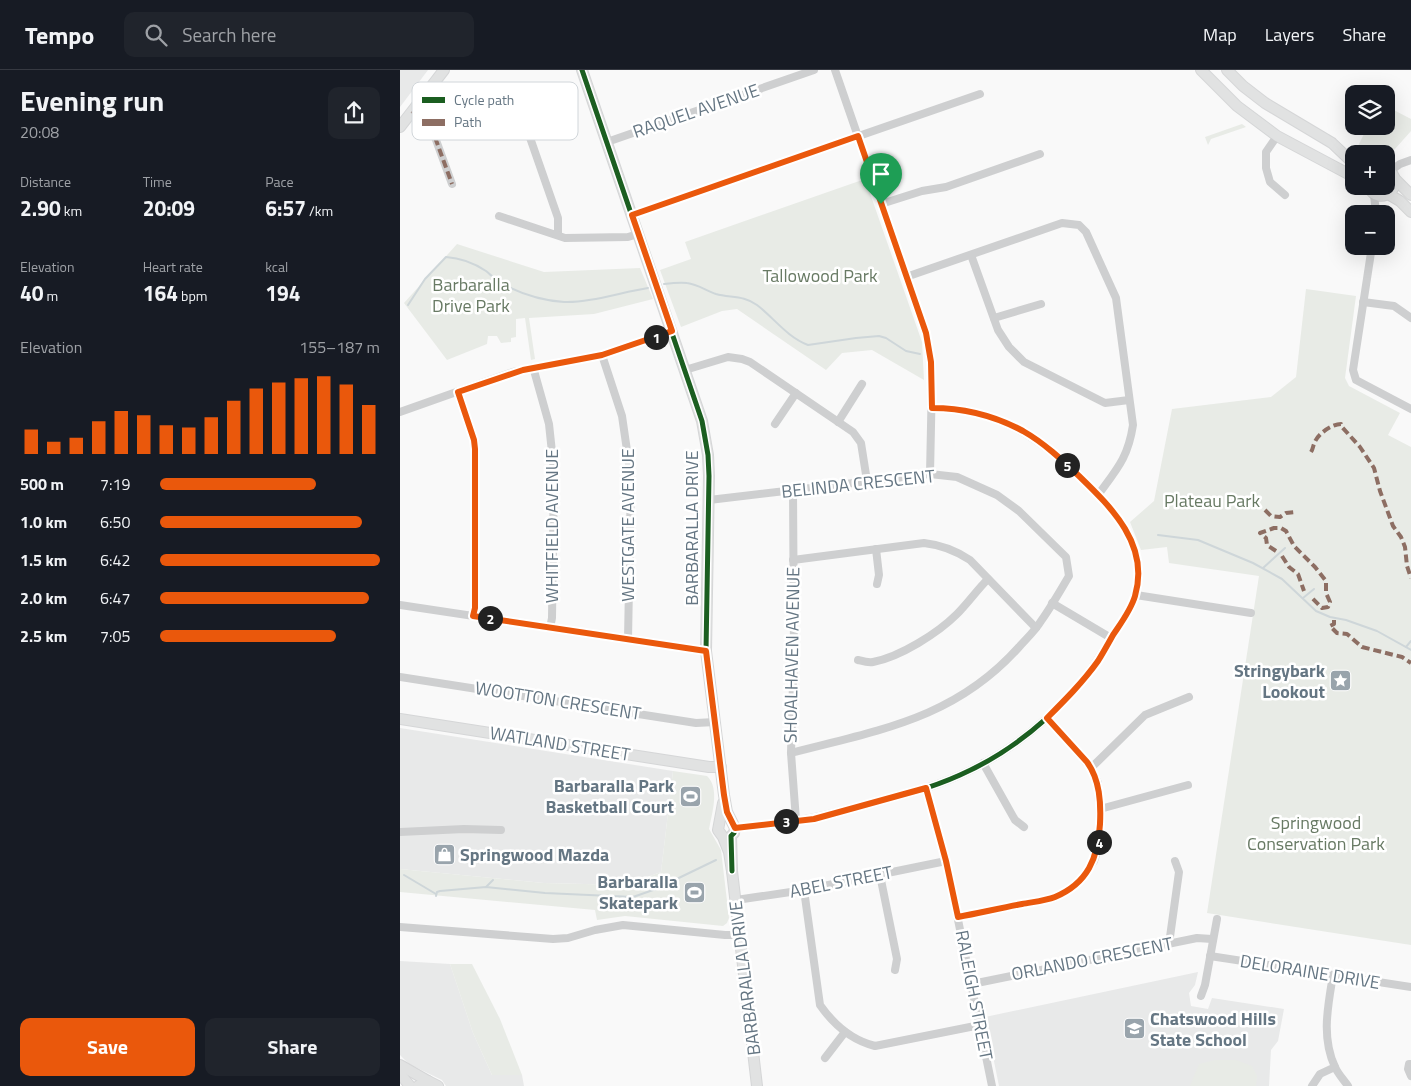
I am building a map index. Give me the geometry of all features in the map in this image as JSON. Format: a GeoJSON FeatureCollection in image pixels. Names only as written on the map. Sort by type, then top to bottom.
{"type":"FeatureCollection","features":[{"type":"Feature","properties":{"kind":"street"},"geometry":{"type":"LineString","coordinates":[[435,82],[444,70]]}},
{"type":"Feature","properties":{"kind":"street","name":"BARBARALLA DRIVE"},"geometry":{"type":"LineString","coordinates":[[582,70],[686,370],[702,421],[708,455],[706,651],[730,831],[729,852],[757,1086]]}},
{"type":"Feature","properties":{"kind":"street","name":"RAQUEL AVENUE"},"geometry":{"type":"LineString","coordinates":[[607,142],[814,70]]}},
{"type":"Feature","properties":{"kind":"street"},"geometry":{"type":"LineString","coordinates":[[835,70],[929,347],[932,378],[930,474]]}},
{"type":"Feature","properties":{"kind":"street"},"geometry":{"type":"LineString","coordinates":[[1201,70],[1237,106],[1277,136],[1345,172]]}},
{"type":"Feature","properties":{"kind":"street"},"geometry":{"type":"LineString","coordinates":[[1227,70],[1243,86],[1265,103],[1332,143],[1345,155]]}},
{"type":"Feature","properties":{"kind":"street"},"geometry":{"type":"LineString","coordinates":[[632,215],[980,94]]}},
{"type":"Feature","properties":{"kind":"street"},"geometry":{"type":"LineString","coordinates":[[400,127],[412,111]]}},
{"type":"Feature","properties":{"kind":"street"},"geometry":{"type":"LineString","coordinates":[[1277,136],[1266,152],[1266,168],[1270,182],[1285,195]]}},
{"type":"Feature","properties":{"kind":"street"},"geometry":{"type":"LineString","coordinates":[[436,140],[452,184]]}},
{"type":"Feature","properties":{"kind":"street"},"geometry":{"type":"LineString","coordinates":[[531,140],[558,218],[558,235]]}},
{"type":"Feature","properties":{"kind":"street"},"geometry":{"type":"LineString","coordinates":[[881,204],[922,191],[946,187],[1040,154]]}},
{"type":"Feature","properties":{"kind":"street"},"geometry":{"type":"LineString","coordinates":[[1395,168],[1400,164],[1411,160]]}},
{"type":"Feature","properties":{"kind":"street"},"geometry":{"type":"LineString","coordinates":[[1395,178],[1411,196]]}},
{"type":"Feature","properties":{"kind":"street"},"geometry":{"type":"LineString","coordinates":[[1382,205],[1387,195],[1400,201],[1411,212]]}},
{"type":"Feature","properties":{"kind":"street"},"geometry":{"type":"LineString","coordinates":[[499,216],[566,238],[628,237],[638,234]]}},
{"type":"Feature","properties":{"kind":"street"},"geometry":{"type":"LineString","coordinates":[[906,277],[1062,222],[1079,225],[1086,232],[1116,298],[1133,425],[1130,444],[1124,459],[1098,495]]}},
{"type":"Feature","properties":{"kind":"street"},"geometry":{"type":"LineString","coordinates":[[971,255],[998,330],[1009,347],[1024,362],[1105,402],[1129,400]]}},
{"type":"Feature","properties":{"kind":"street"},"geometry":{"type":"LineString","coordinates":[[1371,255],[1353,370],[1354,376],[1356,380],[1411,410]]}},
{"type":"Feature","properties":{"kind":"street"},"geometry":{"type":"LineString","coordinates":[[1363,302],[1394,306],[1411,318]]}},
{"type":"Feature","properties":{"kind":"street"},"geometry":{"type":"LineString","coordinates":[[994,318],[1041,304]]}},
{"type":"Feature","properties":{"kind":"street"},"geometry":{"type":"LineString","coordinates":[[400,412],[513,372],[602,355],[672,331]]}},
{"type":"Feature","properties":{"kind":"street","name":"WESTGATE AVENUE"},"geometry":{"type":"LineString","coordinates":[[602,355],[622,416],[627,438],[631,478],[628,640]]}},
{"type":"Feature","properties":{"kind":"street"},"geometry":{"type":"LineString","coordinates":[[686,370],[728,357],[742,358],[750,362],[853,432],[861,444],[867,481]]}},
{"type":"Feature","properties":{"kind":"street","name":"WHITFIELD AVENUE"},"geometry":{"type":"LineString","coordinates":[[533,367],[549,424],[554,471],[550,628]]}},
{"type":"Feature","properties":{"kind":"street"},"geometry":{"type":"LineString","coordinates":[[838,422],[862,384]]}},
{"type":"Feature","properties":{"kind":"street"},"geometry":{"type":"LineString","coordinates":[[458,392],[474,440],[475,449],[475,608],[473,616]]}},
{"type":"Feature","properties":{"kind":"street"},"geometry":{"type":"LineString","coordinates":[[775,424],[796,393]]}},
{"type":"Feature","properties":{"kind":"street"},"geometry":{"type":"LineString","coordinates":[[730,831],[796,820],[814,819],[926,788],[962,774],[983,763],[1026,735],[1064,701],[1098,661],[1129,612],[1136,595],[1138,574],[1133,545],[1122,523],[1098,495],[1055,454],[1022,431],[964,410],[932,408]]}},
{"type":"Feature","properties":{"kind":"street","name":"BELINDA CRESCENT"},"geometry":{"type":"LineString","coordinates":[[709,500],[930,474],[957,477],[997,496],[1019,511],[1066,557],[1069,576],[1036,628],[1008,660],[983,682],[955,701],[896,726],[791,753]]}},
{"type":"Feature","properties":{"kind":"street","name":"SHOALHAVEN AVENUE"},"geometry":{"type":"LineString","coordinates":[[793,490],[794,648],[791,753],[796,820]]}},
{"type":"Feature","properties":{"kind":"street"},"geometry":{"type":"LineString","coordinates":[[794,560],[924,543],[942,545],[970,560],[1036,628]]}},
{"type":"Feature","properties":{"kind":"street"},"geometry":{"type":"LineString","coordinates":[[876,549],[880,575],[877,584]]}},
{"type":"Feature","properties":{"kind":"street"},"geometry":{"type":"LineString","coordinates":[[858,660],[871,662],[907,649],[956,615],[988,579]]}},
{"type":"Feature","properties":{"kind":"street"},"geometry":{"type":"LineString","coordinates":[[1136,595],[1251,613]]}},
{"type":"Feature","properties":{"kind":"street"},"geometry":{"type":"LineString","coordinates":[[1052,603],[1111,638]]}},
{"type":"Feature","properties":{"kind":"street"},"geometry":{"type":"LineString","coordinates":[[400,605],[706,651]]}},
{"type":"Feature","properties":{"kind":"street","name":"WOOTTON CRESCENT"},"geometry":{"type":"LineString","coordinates":[[400,676],[696,723],[716,722]]}},
{"type":"Feature","properties":{"kind":"street"},"geometry":{"type":"LineString","coordinates":[[1091,768],[1145,716],[1189,697]]}},
{"type":"Feature","properties":{"kind":"street"},"geometry":{"type":"LineString","coordinates":[[958,917],[1054,898],[1070,889],[1082,879],[1094,861],[1098,846],[1100,809],[1098,783],[1091,768],[1047,718]]}},
{"type":"Feature","properties":{"kind":"street","name":"WATLAND STREET"},"geometry":{"type":"LineString","coordinates":[[400,719],[709,768],[721,767]]}},
{"type":"Feature","properties":{"kind":"street"},"geometry":{"type":"LineString","coordinates":[[983,763],[1015,820],[1024,827]]}},
{"type":"Feature","properties":{"kind":"street"},"geometry":{"type":"LineString","coordinates":[[1100,809],[1188,785]]}},
{"type":"Feature","properties":{"kind":"street","name":"RALEIGH STREET"},"geometry":{"type":"LineString","coordinates":[[926,788],[946,861],[992,1086]]}},
{"type":"Feature","properties":{"kind":"street","name":"BARBARALLA DRIVE"},"geometry":{"type":"LineString","coordinates":[[724,795],[718,830],[730,831]]}},
{"type":"Feature","properties":{"kind":"street"},"geometry":{"type":"LineString","coordinates":[[400,832],[464,829],[501,830]]}},
{"type":"Feature","properties":{"kind":"street","name":"ABEL STREET"},"geometry":{"type":"LineString","coordinates":[[736,900],[804,890],[946,861]]}},
{"type":"Feature","properties":{"kind":"street"},"geometry":{"type":"LineString","coordinates":[[1169,944],[1179,872],[1176,861]]}},
{"type":"Feature","properties":{"kind":"street"},"geometry":{"type":"LineString","coordinates":[[880,875],[897,959],[895,970]]}},
{"type":"Feature","properties":{"kind":"street"},"geometry":{"type":"LineString","coordinates":[[804,890],[820,1005],[828,1016],[845,1032],[860,1042],[875,1046],[980,1025]]}},
{"type":"Feature","properties":{"kind":"street"},"geometry":{"type":"LineString","coordinates":[[1201,996],[1205,985],[1216,918]]}},
{"type":"Feature","properties":{"kind":"street"},"geometry":{"type":"LineString","coordinates":[[400,928],[553,939],[568,938],[595,930],[623,925],[740,935]]}},
{"type":"Feature","properties":{"kind":"street","name":"ORLANDO CRESCENT"},"geometry":{"type":"LineString","coordinates":[[972,984],[1197,938],[1212,939]]}},
{"type":"Feature","properties":{"kind":"street","name":"DELORAINE DRIVE"},"geometry":{"type":"LineString","coordinates":[[1210,956],[1411,987]]}},
{"type":"Feature","properties":{"kind":"street"},"geometry":{"type":"LineString","coordinates":[[1333,975],[1326,1015],[1326,1033],[1335,1067],[1348,1086]]}},
{"type":"Feature","properties":{"kind":"street"},"geometry":{"type":"LineString","coordinates":[[825,1058],[845,1032]]}},
{"type":"Feature","properties":{"kind":"street"},"geometry":{"type":"LineString","coordinates":[[1411,1064],[1409,1064],[1408,1069],[1411,1076]]}},
{"type":"Feature","properties":{"kind":"street"},"geometry":{"type":"LineString","coordinates":[[400,1066],[438,1086]]}},
{"type":"Feature","properties":{"kind":"street"},"geometry":{"type":"LineString","coordinates":[[1312,1086],[1320,1074],[1335,1067]]}},
{"type":"Feature","properties":{"kind":"street"},"geometry":{"type":"LineString","coordinates":[[400,1074],[410,1086]]}},
{"type":"Feature","properties":{"kind":"street"},"geometry":{"type":"LineString","coordinates":[[418,1086],[428,1081]]}},
{"type":"Feature","properties":{"kind":"shaded area"},"geometry":{"type":"Polygon","coordinates":[[[400,70],[428,70],[419,82],[412,82],[412,91],[400,107],[400,70]]]}},
{"type":"Feature","properties":{"kind":"shaded area"},"geometry":{"type":"Polygon","coordinates":[[[400,728],[673,771],[661,872],[625,885],[544,883],[400,869],[400,728]]]}},
{"type":"Feature","properties":{"kind":"shaded area"},"geometry":{"type":"Polygon","coordinates":[[[400,961],[450,964],[473,1033],[492,1075],[522,1075],[524,1086],[446,1086],[442,1080],[409,1064],[400,1055],[400,961]]]}},
{"type":"Feature","properties":{"kind":"shaded area","name":"Chatswood Hills State School"},"geometry":{"type":"Polygon","coordinates":[[[1198,972],[1195,985],[1189,993],[1191,1006],[1208,1009],[1212,998],[1284,1009],[1278,1041],[1271,1050],[1269,1086],[999,1086],[985,1017],[1198,972]]]}},
{"type":"Feature","properties":{"kind":"green space"},"geometry":{"type":"Polygon","coordinates":[[[1395,111],[1411,119],[1411,131],[1395,149],[1395,145],[1358,145],[1364,135],[1395,135],[1395,111]]]}},
{"type":"Feature","properties":{"kind":"green space"},"geometry":{"type":"Polygon","coordinates":[[[1242,124],[1246,127],[1211,139],[1208,145],[1205,137],[1242,124]]]}},
{"type":"Feature","properties":{"kind":"green space","name":"Tallowood Park"},"geometry":{"type":"Polygon","coordinates":[[[865,179],[922,342],[924,380],[872,350],[842,353],[826,370],[737,309],[722,311],[681,327],[660,270],[691,259],[685,242],[865,179]]]}},
{"type":"Feature","properties":{"kind":"green space","name":"Barbaralla Drive Park"},"geometry":{"type":"Polygon","coordinates":[[[457,244],[544,272],[640,268],[653,299],[594,314],[529,318],[535,359],[531,360],[525,318],[516,319],[516,337],[511,338],[511,342],[501,343],[497,336],[488,336],[487,344],[447,360],[404,303],[457,244]]]}},
{"type":"Feature","properties":{"kind":"green space","name":"Springwood Conservation Park"},"geometry":{"type":"Polygon","coordinates":[[[1306,289],[1356,296],[1345,378],[1349,386],[1400,413],[1388,435],[1411,447],[1411,945],[1207,913],[1259,576],[1169,563],[1167,547],[1141,550],[1130,522],[1154,501],[1172,409],[1271,397],[1296,377],[1306,289]]]}},
{"type":"Feature","properties":{"kind":"green space"},"geometry":{"type":"Polygon","coordinates":[[[673,771],[707,776],[713,787],[714,801],[709,829],[721,850],[729,918],[723,926],[625,916],[597,920],[595,910],[400,892],[400,869],[544,883],[625,885],[661,872],[673,771]]]}},
{"type":"Feature","properties":{"kind":"green space"},"geometry":{"type":"Polygon","coordinates":[[[450,964],[472,964],[500,1019],[522,1075],[492,1075],[473,1033],[450,964]]]}},
{"type":"Feature","properties":{"kind":"green space"},"geometry":{"type":"Polygon","coordinates":[[[1215,1060],[1236,1060],[1252,1066],[1257,1076],[1256,1086],[1190,1086],[1199,1064],[1215,1060]]]}},
{"type":"Feature","properties":{"kind":"waterway"},"geometry":{"type":"LineString","coordinates":[[408,305],[425,279],[446,257],[472,263],[504,285],[541,299],[564,302],[584,301],[648,288]]}},
{"type":"Feature","properties":{"kind":"waterway"},"geometry":{"type":"LineString","coordinates":[[664,284],[691,284],[716,294],[737,297],[752,302],[800,342],[808,345],[879,336],[886,338],[906,351],[920,354]]}},
{"type":"Feature","properties":{"kind":"waterway"},"geometry":{"type":"LineString","coordinates":[[1158,535],[1198,540],[1253,563],[1282,579],[1316,611],[1377,631],[1411,650]]}},
{"type":"Feature","properties":{"kind":"waterway"},"geometry":{"type":"LineString","coordinates":[[1263,568],[1285,548]]}},
{"type":"Feature","properties":{"kind":"waterway"},"geometry":{"type":"LineString","coordinates":[[1303,598],[1314,589]]}},
{"type":"Feature","properties":{"kind":"waterway"},"geometry":{"type":"LineString","coordinates":[[1406,647],[1411,641]]}},
{"type":"Feature","properties":{"kind":"waterway"},"geometry":{"type":"LineString","coordinates":[[436,896],[437,892],[440,891],[486,887],[545,893],[633,897],[656,889],[716,860]]}},
{"type":"Feature","properties":{"kind":"waterway"},"geometry":{"type":"LineString","coordinates":[[404,875],[436,894]]}},
{"type":"Feature","properties":{"kind":"waterway"},"geometry":{"type":"LineString","coordinates":[[486,887],[493,880]]}},
{"type":"Feature","properties":{"kind":"marked path"},"geometry":{"type":"LineString","coordinates":[[436,140],[452,184]]}},
{"type":"Feature","properties":{"kind":"marked path"},"geometry":{"type":"LineString","coordinates":[[1311,452],[1321,433],[1341,424],[1360,447],[1374,468],[1393,526],[1405,547],[1407,566],[1411,578]]}},
{"type":"Feature","properties":{"kind":"marked path"},"geometry":{"type":"LineString","coordinates":[[1265,510],[1271,516],[1280,517],[1286,513],[1296,512]]}},
{"type":"Feature","properties":{"kind":"marked path"},"geometry":{"type":"LineString","coordinates":[[1276,551],[1267,545],[1266,538],[1260,533],[1274,528],[1281,528],[1286,531],[1294,546],[1315,567],[1326,581],[1326,593],[1330,602],[1328,607],[1322,608],[1312,598]]}},
{"type":"Feature","properties":{"kind":"marked path"},"geometry":{"type":"LineString","coordinates":[[1282,556],[1289,567],[1298,574],[1304,591]]}},
{"type":"Feature","properties":{"kind":"marked path"},"geometry":{"type":"LineString","coordinates":[[1334,620],[1334,624],[1330,626],[1337,633],[1347,634],[1362,647],[1402,657],[1411,663]]}},
{"type":"Feature","properties":{"kind":"cycle path"},"geometry":{"type":"LineString","coordinates":[[582,70],[702,421],[708,455],[709,476],[706,651],[724,795],[727,812],[735,828],[731,836],[732,871]]}},
{"type":"Feature","properties":{"kind":"cycle path"},"geometry":{"type":"LineString","coordinates":[[735,828],[800,820],[889,799],[937,784],[983,764],[1025,736],[1063,702],[1096,662],[1133,602],[1139,578],[1138,561],[1133,545],[1126,529],[1116,515],[1080,477],[1047,448],[1013,427],[975,413],[954,409],[932,408]]}},
{"type":"Feature","properties":{"kind":"place","name":"Stringybark Lookout"},"geometry":{"type":"Point","coordinates":[1341,681]}},
{"type":"Feature","properties":{"kind":"place","name":"Barbaralla Park Basketball Court"},"geometry":{"type":"Point","coordinates":[690,796]}},
{"type":"Feature","properties":{"kind":"place","name":"Springwood Mazda"},"geometry":{"type":"Point","coordinates":[444,855]}},
{"type":"Feature","properties":{"kind":"place","name":"Barbaralla Skatepark"},"geometry":{"type":"Point","coordinates":[694,892]}},
{"type":"Feature","properties":{"kind":"place","name":"Chatswood Hills State School"},"geometry":{"type":"Point","coordinates":[1134,1029]}},
{"type":"Feature","properties":{"kind":"route"},"geometry":{"type":"LineString","coordinates":[[858,136],[881,204],[926,333],[931,362],[932,408],[964,410],[1005,422],[1022,431],[1055,454],[1098,495],[1122,523],[1133,545],[1138,574],[1136,595],[1129,612],[1098,661],[1047,718],[1087,762],[1098,783],[1100,822],[1098,846],[1094,861],[1082,879],[1070,889],[1054,898],[958,917],[946,861],[926,788],[814,819],[735,828],[727,812],[724,795],[706,651],[473,616],[475,608],[475,449],[474,440],[458,392],[513,372],[602,355],[672,331],[632,215],[858,136]]}},
{"type":"Feature","properties":{"kind":"park label","name":"Plateau Park"},"geometry":{"type":"Point","coordinates":[1212,501]}}]}
